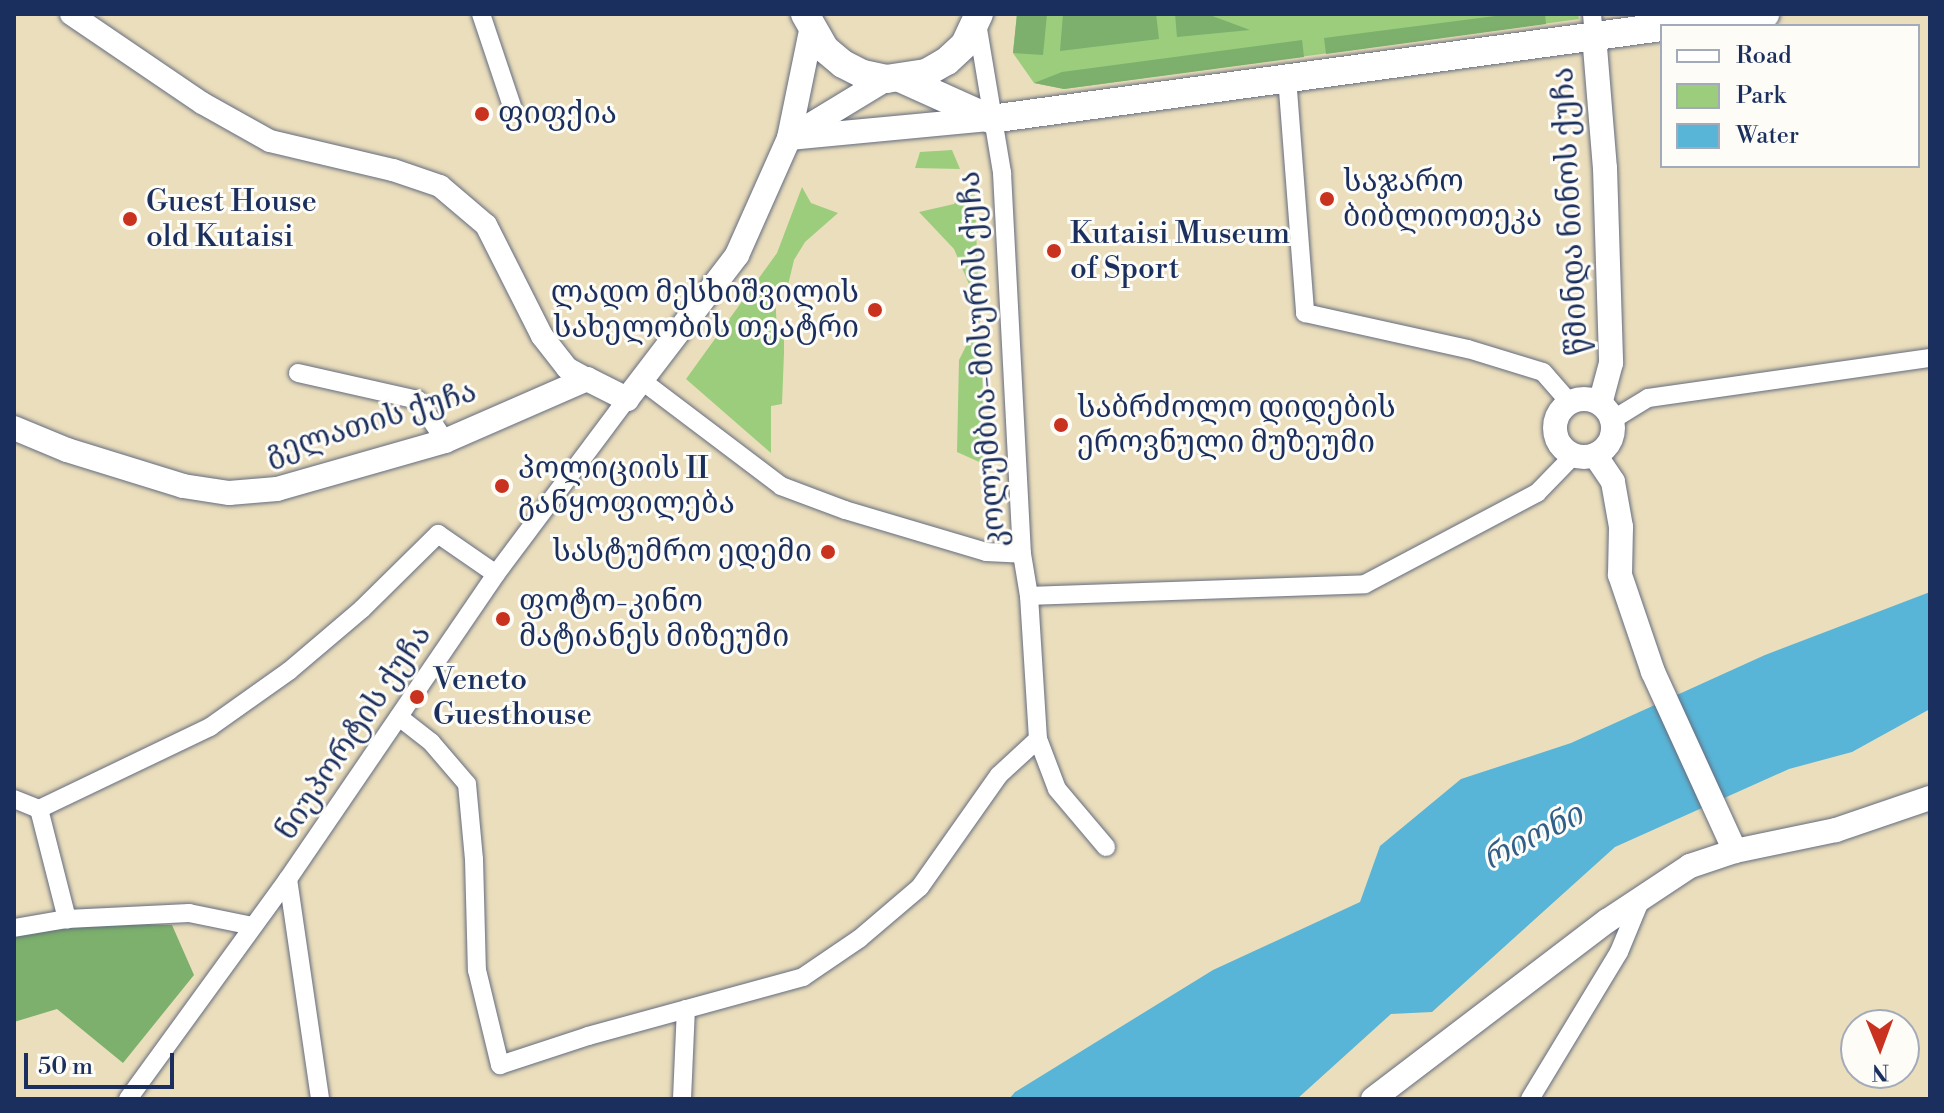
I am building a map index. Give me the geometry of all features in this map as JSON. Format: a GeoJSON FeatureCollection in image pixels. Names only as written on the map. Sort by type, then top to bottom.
{"type":"FeatureCollection","features":[{"type":"Feature","properties":{"kind":"main road"},"geometry":{"type":"LineString","coordinates":[[1685,24],[1765,14]]}},
{"type":"Feature","properties":{"kind":"main road"},"geometry":{"type":"LineString","coordinates":[[789,138],[894,79],[926,73],[947,61],[965,44],[978,18]]}},
{"type":"Feature","properties":{"kind":"main road"},"geometry":{"type":"LineString","coordinates":[[587,379],[634,390],[737,255],[789,138],[808,22]]}},
{"type":"Feature","properties":{"kind":"main road"},"geometry":{"type":"LineString","coordinates":[[808,22],[825,49],[843,64],[863,74],[894,79],[991,119]]}},
{"type":"Feature","properties":{"kind":"main road"},"geometry":{"type":"LineString","coordinates":[[789,138],[1022,115],[1287,77],[1593,25],[1660,27]]}},
{"type":"Feature","properties":{"kind":"main road","name":"წმინდა ნინოს ქუჩა"},"geometry":{"type":"LineString","coordinates":[[1593,25],[1605,168],[1611,363],[1606,412]]}},
{"type":"Feature","properties":{"kind":"main road","name":"გელათის ქუჩა"},"geometry":{"type":"LineString","coordinates":[[14,428],[67,450],[183,486],[229,493],[277,489],[445,441],[587,379]]}},
{"type":"Feature","properties":{"kind":"main road"},"geometry":{"type":"LineString","coordinates":[[1584,455],[1606,447],[1613,434],[1606,412],[1580,399],[1570,403],[1556,420],[1558,441],[1584,455],[1613,482],[1621,527],[1620,575],[1653,672],[1735,851]]}},
{"type":"Feature","properties":{"kind":"main road"},"geometry":{"type":"LineString","coordinates":[[1373,1099],[1641,898],[1690,866],[1735,851],[1836,830],[1930,798]]}},
{"type":"Feature","properties":{"kind":"street"},"geometry":{"type":"LineString","coordinates":[[71,14],[202,103],[270,141],[393,170],[440,186],[486,225],[542,336],[567,368],[587,379]]}},
{"type":"Feature","properties":{"kind":"street"},"geometry":{"type":"LineString","coordinates":[[481,14],[513,109]]}},
{"type":"Feature","properties":{"kind":"street","name":"კოლუმბია-მისურის ქუჩა"},"geometry":{"type":"LineString","coordinates":[[978,18],[991,119],[1002,173],[1022,554],[1029,596],[1038,739],[1057,789],[1106,847]]}},
{"type":"Feature","properties":{"kind":"street"},"geometry":{"type":"LineString","coordinates":[[1287,77],[1305,313],[1468,349],[1543,372],[1570,403]]}},
{"type":"Feature","properties":{"kind":"street"},"geometry":{"type":"LineString","coordinates":[[1606,412],[1648,398],[1930,358]]}},
{"type":"Feature","properties":{"kind":"street"},"geometry":{"type":"LineString","coordinates":[[298,373],[418,400],[445,441]]}},
{"type":"Feature","properties":{"kind":"street"},"geometry":{"type":"LineString","coordinates":[[634,390],[781,486],[845,510],[986,552],[1022,554]]}},
{"type":"Feature","properties":{"kind":"street","name":"ნიუპორტის ქუჩა"},"geometry":{"type":"LineString","coordinates":[[128,1099],[288,879],[496,574],[634,390]]}},
{"type":"Feature","properties":{"kind":"street"},"geometry":{"type":"LineString","coordinates":[[1029,596],[1365,584],[1537,493],[1584,455]]}},
{"type":"Feature","properties":{"kind":"street"},"geometry":{"type":"LineString","coordinates":[[14,799],[39,809],[210,727],[289,671],[362,609],[438,534],[496,574]]}},
{"type":"Feature","properties":{"kind":"street"},"geometry":{"type":"LineString","coordinates":[[399,717],[431,742],[467,784],[474,859],[477,970],[500,1065],[588,1036],[803,977],[859,939],[920,887],[999,775],[1038,739]]}},
{"type":"Feature","properties":{"kind":"street"},"geometry":{"type":"LineString","coordinates":[[39,809],[67,919]]}},
{"type":"Feature","properties":{"kind":"street"},"geometry":{"type":"LineString","coordinates":[[288,879],[320,1099]]}},
{"type":"Feature","properties":{"kind":"street"},"geometry":{"type":"LineString","coordinates":[[1530,1099],[1619,952],[1641,898]]}},
{"type":"Feature","properties":{"kind":"street"},"geometry":{"type":"LineString","coordinates":[[14,928],[67,919],[189,913],[253,926]]}},
{"type":"Feature","properties":{"kind":"street"},"geometry":{"type":"LineString","coordinates":[[682,1099],[686,1009]]}},
{"type":"Feature","properties":{"kind":"green space"},"geometry":{"type":"Polygon","coordinates":[[[1017,14],[1578,14],[1579,19],[1064,89],[1034,83],[1013,53],[1017,14]]]}},
{"type":"Feature","properties":{"kind":"green space"},"geometry":{"type":"Polygon","coordinates":[[[1017,14],[1047,14],[1043,55],[1013,53],[1017,14]]]}},
{"type":"Feature","properties":{"kind":"green space"},"geometry":{"type":"Polygon","coordinates":[[[1063,14],[1156,14],[1159,39],[1060,51],[1063,14]]]}},
{"type":"Feature","properties":{"kind":"green space"},"geometry":{"type":"Polygon","coordinates":[[[1175,14],[1207,14],[1250,30],[1177,37],[1175,14]]]}},
{"type":"Feature","properties":{"kind":"green space"},"geometry":{"type":"Polygon","coordinates":[[[1511,14],[1545,14],[1546,24],[1326,54],[1324,38],[1511,14]]]}},
{"type":"Feature","properties":{"kind":"green space"},"geometry":{"type":"Polygon","coordinates":[[[1302,40],[1304,57],[1064,89],[1034,83],[1062,72],[1302,40]]]}},
{"type":"Feature","properties":{"kind":"green space"},"geometry":{"type":"Polygon","coordinates":[[[952,150],[960,169],[915,168],[920,152],[952,150]]]}},
{"type":"Feature","properties":{"kind":"green space"},"geometry":{"type":"Polygon","coordinates":[[[974,181],[986,465],[957,452],[959,360],[971,336],[971,289],[954,249],[919,212],[954,204],[974,181]]]}},
{"type":"Feature","properties":{"kind":"green space"},"geometry":{"type":"Polygon","coordinates":[[[802,187],[811,203],[838,213],[805,242],[794,260],[788,285],[781,286],[775,292],[777,332],[784,333],[784,353],[782,404],[771,406],[771,453],[686,379],[777,253],[802,187]]]}},
{"type":"Feature","properties":{"kind":"green space"},"geometry":{"type":"Polygon","coordinates":[[[106,923],[172,925],[194,975],[123,1063],[57,1009],[14,1022],[14,935],[106,923]]]}},
{"type":"Feature","properties":{"kind":"water","name":"რიონი"},"geometry":{"type":"Polygon","coordinates":[[[1930,592],[1930,709],[1852,752],[1789,769],[1615,847],[1432,1012],[1391,1014],[1297,1099],[1009,1099],[1015,1092],[1213,970],[1360,902],[1380,846],[1461,779],[1571,743],[1765,655],[1930,592]]]}},
{"type":"Feature","properties":{"kind":"place","name":"ფიფქია"},"geometry":{"type":"Point","coordinates":[482,114]}},
{"type":"Feature","properties":{"kind":"place","name":"საჯარო ბიბლიოთეკა"},"geometry":{"type":"Point","coordinates":[1327,199]}},
{"type":"Feature","properties":{"kind":"place","name":"Guest House old Kutaisi"},"geometry":{"type":"Point","coordinates":[130,219]}},
{"type":"Feature","properties":{"kind":"place","name":"Kutaisi Museum of Sport"},"geometry":{"type":"Point","coordinates":[1054,251]}},
{"type":"Feature","properties":{"kind":"place","name":"ლადო მესხიშვილის სახელობის თეატრი"},"geometry":{"type":"Point","coordinates":[875,310]}},
{"type":"Feature","properties":{"kind":"place","name":"საბრძოლო დიდების ეროვნული მუზეუმი"},"geometry":{"type":"Point","coordinates":[1061,425]}},
{"type":"Feature","properties":{"kind":"place","name":"პოლიციის II განყოფილება"},"geometry":{"type":"Point","coordinates":[502,486]}},
{"type":"Feature","properties":{"kind":"place","name":"სასტუმრო ედემი"},"geometry":{"type":"Point","coordinates":[828,552]}},
{"type":"Feature","properties":{"kind":"place","name":"ფოტო-კინო მატიანეს მიზეუმი"},"geometry":{"type":"Point","coordinates":[503,619]}},
{"type":"Feature","properties":{"kind":"place","name":"Veneto Guesthouse"},"geometry":{"type":"Point","coordinates":[417,697]}}]}
